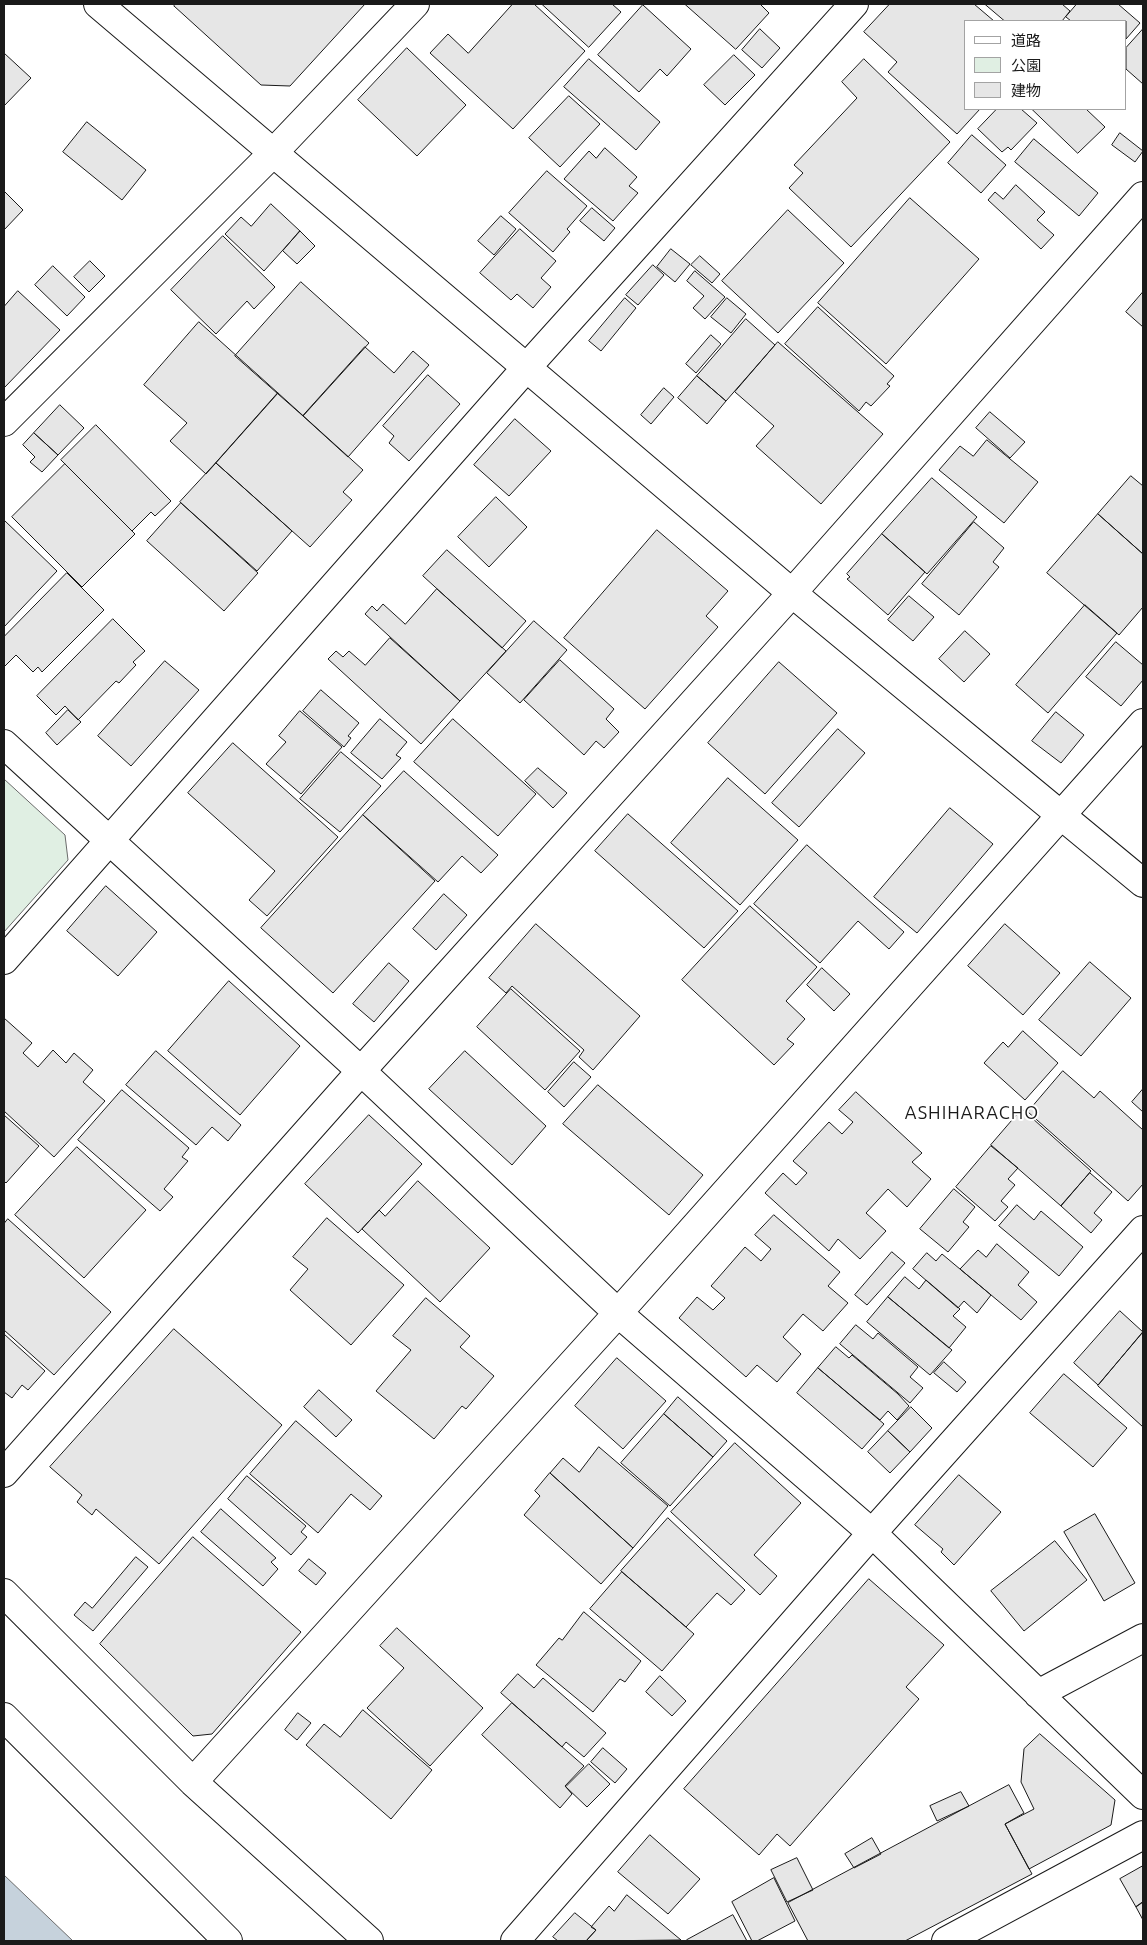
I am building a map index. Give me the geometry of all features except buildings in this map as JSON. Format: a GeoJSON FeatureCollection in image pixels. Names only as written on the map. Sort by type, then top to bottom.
{"type":"FeatureCollection","features":[{"type":"Feature","properties":{"kind":"street"},"geometry":{"type":"LineString","coordinates":[[98,4],[792,593],[1063,814],[1143,883]]}},
{"type":"Feature","properties":{"kind":"street"},"geometry":{"type":"LineString","coordinates":[[4,422],[272,152],[415,4]]}},
{"type":"Feature","properties":{"kind":"street"},"geometry":{"type":"LineString","coordinates":[[4,960],[527,367],[854,4]]}},
{"type":"Feature","properties":{"kind":"street"},"geometry":{"type":"LineString","coordinates":[[4,1473],[361,1071],[792,593],[1143,196]]}},
{"type":"Feature","properties":{"kind":"street"},"geometry":{"type":"LineString","coordinates":[[193,1782],[618,1313],[1143,723]]}},
{"type":"Feature","properties":{"kind":"street"},"geometry":{"type":"LineString","coordinates":[[4,744],[361,1071],[618,1313],[872,1533],[1143,1795]]}},
{"type":"Feature","properties":{"kind":"street"},"geometry":{"type":"LineString","coordinates":[[515,1941],[872,1533],[1143,1230]]}},
{"type":"Feature","properties":{"kind":"street"},"geometry":{"type":"LineString","coordinates":[[4,1592],[193,1782],[369,1941]]}},
{"type":"Feature","properties":{"kind":"street"},"geometry":{"type":"LineString","coordinates":[[1038,1694],[1143,1638]]}},
{"type":"Feature","properties":{"kind":"street"},"geometry":{"type":"LineString","coordinates":[[4,1717],[228,1941]]}},
{"type":"Feature","properties":{"kind":"street"},"geometry":{"type":"LineString","coordinates":[[946,1941],[1143,1835]]}},
{"type":"Feature","properties":{"kind":"green space"},"geometry":{"type":"Polygon","coordinates":[[[4,779],[65,835],[68,860],[4,932],[4,779]]]}},
{"type":"Feature","properties":{"kind":"shaded area"},"geometry":{"type":"Polygon","coordinates":[[[4,1875],[73,1941],[4,1941],[4,1875]]]}},
{"type":"Feature","properties":{"kind":"district","name":"ASHIHARACHO"},"geometry":{"type":"Point","coordinates":[972,1113]}}]}
